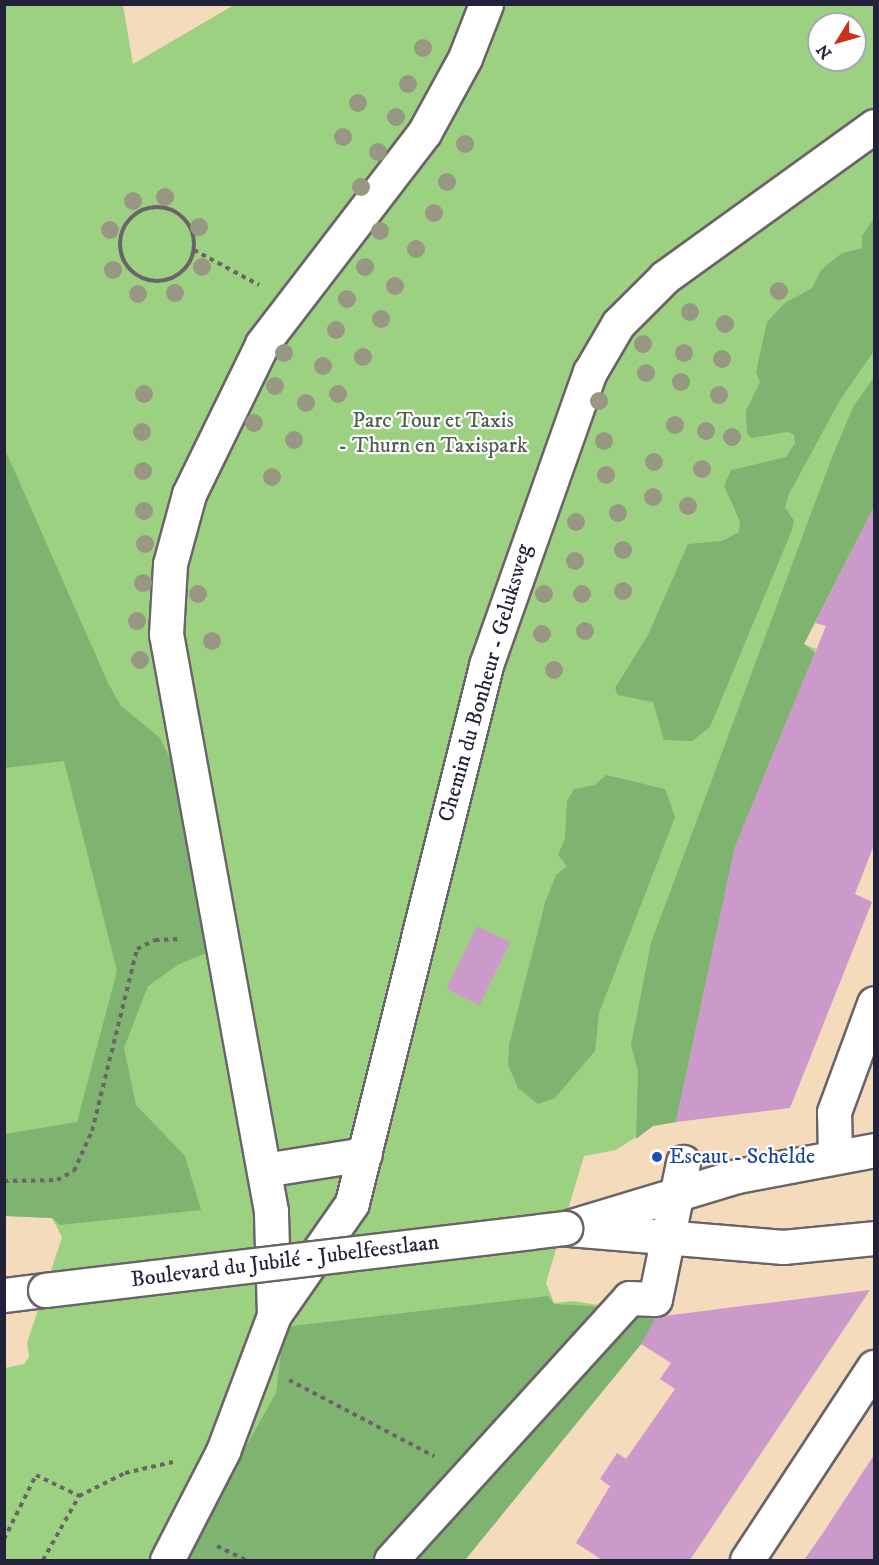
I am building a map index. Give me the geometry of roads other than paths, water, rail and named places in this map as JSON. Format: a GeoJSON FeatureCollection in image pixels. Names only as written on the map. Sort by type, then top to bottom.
{"type":"FeatureCollection","features":[{"type":"Feature","properties":{"kind":"street"},"geometry":{"type":"LineString","coordinates":[[167,1560],[223,1451],[274,1315],[264,1170],[223,934],[166,634],[170,564],[189,494],[220,422],[292,302],[424,134],[465,57],[486,4]]}},
{"type":"Feature","properties":{"kind":"street","name":"Chemin du Bonheur - Geluksweg"},"geometry":{"type":"LineString","coordinates":[[274,1315],[352,1203],[486,665],[590,372],[618,324],[665,277],[874,126]]}},
{"type":"Feature","properties":{"kind":"street"},"geometry":{"type":"LineString","coordinates":[[835,1155],[834,1112],[874,1004]]}},
{"type":"Feature","properties":{"kind":"street","name":"Boulevard du Jubilé - Jubelfeestlaan"},"geometry":{"type":"LineString","coordinates":[[565,1228],[680,1177],[874,1150]]}},
{"type":"Feature","properties":{"kind":"street"},"geometry":{"type":"LineString","coordinates":[[264,1170],[365,1154]]}},
{"type":"Feature","properties":{"kind":"street"},"geometry":{"type":"LineString","coordinates":[[391,1560],[629,1298],[655,1299],[680,1177]]}},
{"type":"Feature","properties":{"kind":"street","name":"Boulevard du Jubilé - Jubelfeestlaan"},"geometry":{"type":"LineString","coordinates":[[4,1295],[565,1228],[668,1240],[783,1247],[874,1238]]}},
{"type":"Feature","properties":{"kind":"street"},"geometry":{"type":"LineString","coordinates":[[747,1560],[874,1367]]}},
{"type":"Feature","properties":{"kind":"place","name":"Escaut - Schelde"},"geometry":{"type":"Point","coordinates":[657,1157]}},
{"type":"Feature","properties":{"kind":"park label","name":"Parc Tour et Taxis - Thurn en Taxispark"},"geometry":{"type":"Point","coordinates":[433,432]}}]}
